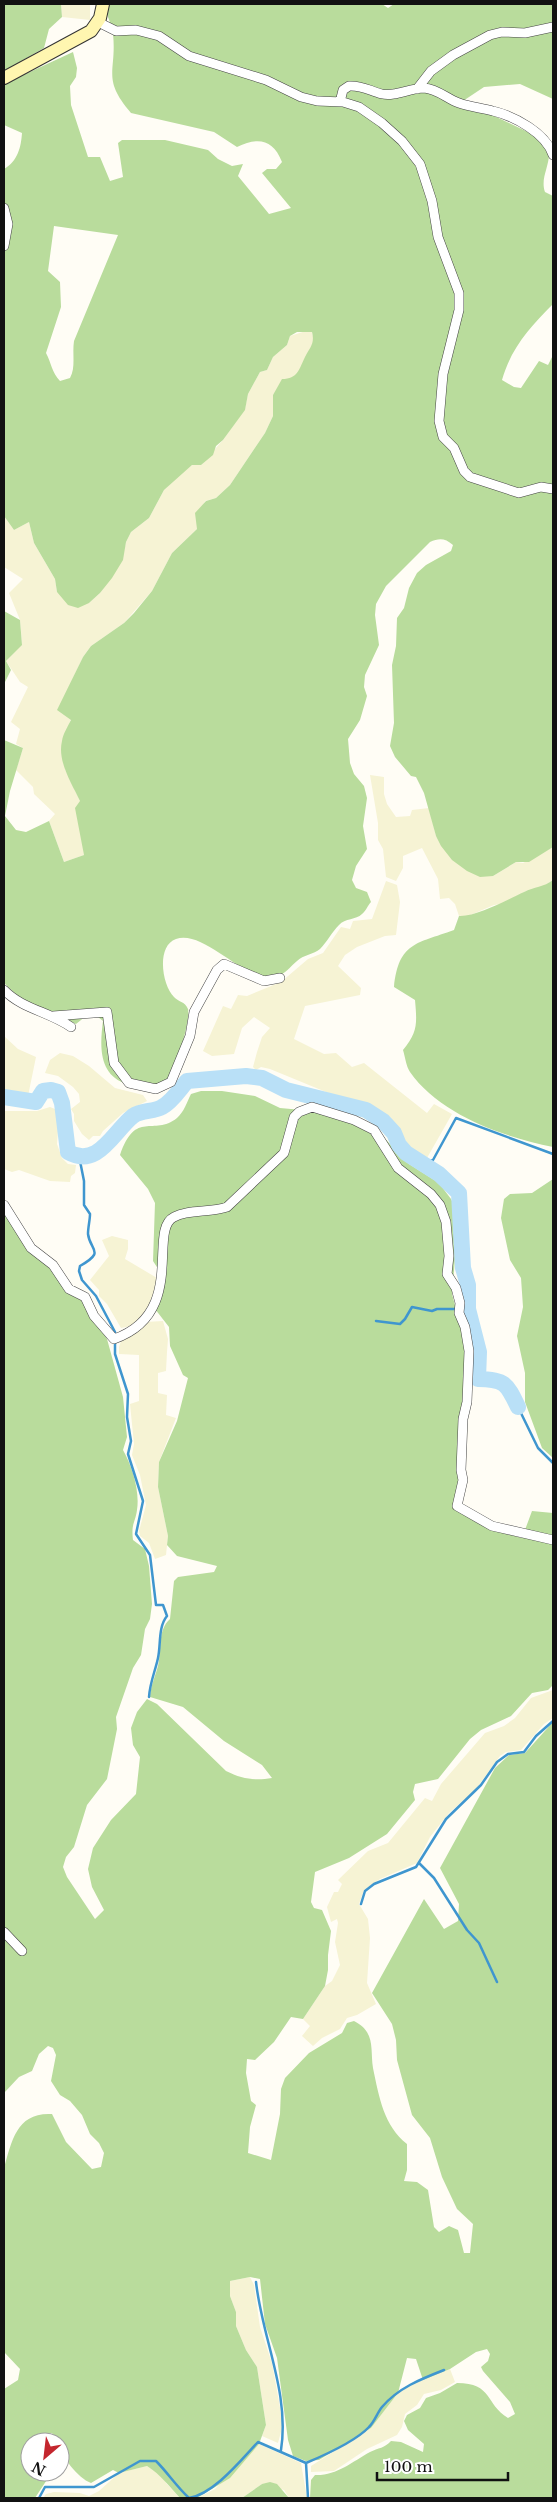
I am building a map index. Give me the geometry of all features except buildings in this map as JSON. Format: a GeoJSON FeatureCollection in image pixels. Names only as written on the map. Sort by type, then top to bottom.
{"type":"FeatureCollection","features":[{"type":"Feature","properties":{"kind":"street"},"geometry":{"type":"LineString","coordinates":[[4,78],[86,35],[98,22],[103,4]]}},
{"type":"Feature","properties":{"kind":"street"},"geometry":{"type":"LineString","coordinates":[[98,22],[116,31],[136,30],[159,36],[188,56],[266,80],[301,97],[340,102],[359,107],[382,123],[402,141],[420,164],[432,201],[438,237],[460,302],[443,374],[439,421],[444,437],[454,448],[464,471],[470,478],[518,493],[541,487],[553,489]]}},
{"type":"Feature","properties":{"kind":"street"},"geometry":{"type":"LineString","coordinates":[[417,89],[431,71],[453,55],[490,35],[502,32],[525,33],[553,27]]}},
{"type":"Feature","properties":{"kind":"street"},"geometry":{"type":"LineString","coordinates":[[340,102],[343,90],[349,86],[369,88],[382,94],[417,89],[432,90],[446,95],[457,102],[494,111],[516,120],[539,134],[551,148],[553,155]]}},
{"type":"Feature","properties":{"kind":"street"},"geometry":{"type":"LineString","coordinates":[[4,208],[8,224],[4,246]]}},
{"type":"Feature","properties":{"kind":"street"},"geometry":{"type":"LineString","coordinates":[[52,1016],[107,1012],[114,1064],[129,1083],[156,1090],[171,1082],[190,1036],[194,1012],[217,970],[224,964],[264,981],[280,978]]}},
{"type":"Feature","properties":{"kind":"street"},"geometry":{"type":"LineString","coordinates":[[4,990],[24,1005],[52,1016],[71,1027]]}},
{"type":"Feature","properties":{"kind":"street"},"geometry":{"type":"LineString","coordinates":[[4,1205],[25,1240],[53,1265],[69,1289],[85,1297],[94,1316],[114,1339],[142,1324],[150,1315],[160,1290],[166,1228],[173,1217],[216,1211],[227,1207],[284,1153],[294,1117],[304,1109],[312,1108],[330,1112],[365,1125],[381,1139],[405,1176],[417,1182],[431,1194],[440,1205],[446,1222],[449,1256],[447,1274],[456,1288],[460,1303],[459,1313],[465,1327],[469,1351],[468,1393],[463,1419],[461,1470],[463,1480],[457,1506],[492,1526],[522,1535],[553,1540]]}},
{"type":"Feature","properties":{"kind":"street"},"geometry":{"type":"LineString","coordinates":[[4,1932],[22,1951]]}},
{"type":"Feature","properties":{"kind":"shaded area"},"geometry":{"type":"Polygon","coordinates":[[[61,4],[90,4],[90,20],[62,17],[61,4]]]}},
{"type":"Feature","properties":{"kind":"shaded area"},"geometry":{"type":"Polygon","coordinates":[[[306,331],[312,332],[314,341],[299,372],[273,395],[273,416],[265,433],[230,485],[216,498],[205,501],[197,529],[172,553],[152,591],[124,623],[91,646],[83,657],[58,710],[71,719],[62,742],[65,769],[80,801],[84,855],[64,862],[49,821],[55,814],[34,794],[33,787],[16,770],[23,748],[16,744],[20,729],[11,722],[28,687],[20,682],[6,661],[22,644],[20,620],[9,593],[23,579],[4,567],[4,516],[14,530],[29,522],[34,543],[55,579],[57,592],[89,603],[100,593],[122,560],[126,542],[131,532],[149,518],[164,490],[192,465],[201,465],[223,440],[245,409],[248,394],[260,372],[267,370],[273,357],[287,345],[290,336],[306,331]]]}},
{"type":"Feature","properties":{"kind":"shaded area"},"geometry":{"type":"Polygon","coordinates":[[[370,775],[384,777],[384,794],[387,804],[396,817],[410,816],[412,810],[429,808],[436,836],[493,876],[516,862],[523,863],[553,847],[553,880],[543,887],[526,891],[502,904],[494,905],[466,917],[459,916],[455,904],[449,898],[440,899],[438,879],[422,848],[403,856],[403,868],[396,881],[386,877],[383,849],[378,840],[378,823],[370,775]]]}},
{"type":"Feature","properties":{"kind":"shaded area"},"geometry":{"type":"Polygon","coordinates":[[[386,881],[397,885],[400,902],[396,935],[385,936],[357,947],[345,955],[338,966],[361,988],[360,995],[305,1006],[294,1039],[324,1054],[336,1053],[352,1067],[364,1063],[427,1113],[434,1104],[452,1114],[427,1158],[418,1158],[414,1154],[390,1117],[364,1102],[343,1099],[270,1069],[261,1067],[256,1070],[253,1067],[262,1037],[270,1028],[254,1017],[242,1028],[234,1054],[212,1056],[203,1051],[223,1006],[231,1009],[238,995],[247,996],[281,982],[308,959],[323,953],[341,927],[350,929],[353,921],[372,919],[386,881]]]}},
{"type":"Feature","properties":{"kind":"shaded area"},"geometry":{"type":"Polygon","coordinates":[[[4,1036],[18,1049],[36,1057],[28,1096],[4,1092],[4,1036]]]}},
{"type":"Feature","properties":{"kind":"shaded area"},"geometry":{"type":"Polygon","coordinates":[[[60,1053],[73,1056],[89,1066],[115,1088],[143,1095],[147,1101],[123,1113],[100,1136],[93,1136],[89,1140],[82,1134],[74,1121],[74,1114],[71,1109],[80,1102],[79,1094],[58,1076],[45,1073],[50,1060],[60,1053]]]}},
{"type":"Feature","properties":{"kind":"shaded area"},"geometry":{"type":"Polygon","coordinates":[[[50,1107],[55,1109],[59,1118],[57,1144],[62,1158],[68,1164],[76,1165],[75,1173],[71,1176],[70,1182],[50,1181],[19,1170],[12,1172],[4,1169],[4,1111],[37,1111],[50,1107]]]}},
{"type":"Feature","properties":{"kind":"shaded area"},"geometry":{"type":"Polygon","coordinates":[[[112,1236],[128,1240],[125,1259],[157,1278],[158,1288],[148,1311],[131,1326],[121,1328],[107,1304],[99,1296],[99,1290],[90,1280],[109,1256],[102,1240],[112,1236]]]}},
{"type":"Feature","properties":{"kind":"shaded area"},"geometry":{"type":"Polygon","coordinates":[[[163,1321],[168,1339],[166,1371],[158,1373],[158,1393],[167,1395],[166,1415],[176,1418],[159,1462],[158,1487],[168,1536],[166,1555],[155,1559],[149,1543],[140,1536],[139,1531],[146,1505],[140,1475],[132,1455],[134,1444],[130,1404],[139,1401],[139,1355],[119,1354],[119,1347],[121,1341],[145,1322],[163,1321]]]}},
{"type":"Feature","properties":{"kind":"shaded area"},"geometry":{"type":"Polygon","coordinates":[[[553,1690],[553,1718],[544,1724],[521,1750],[506,1752],[500,1756],[476,1789],[449,1813],[430,1837],[417,1863],[380,1879],[364,1890],[359,1904],[368,1919],[370,1938],[367,1983],[376,2004],[357,2015],[347,2018],[340,2029],[322,2038],[313,2046],[302,2036],[310,2026],[303,2019],[325,1986],[332,1981],[340,1965],[335,1942],[338,1923],[337,1919],[331,1922],[327,1907],[334,1892],[338,1892],[342,1884],[338,1880],[368,1851],[388,1843],[425,1798],[432,1801],[441,1784],[485,1733],[504,1726],[515,1718],[531,1698],[553,1690]]]}},
{"type":"Feature","properties":{"kind":"shaded area"},"geometry":{"type":"Polygon","coordinates":[[[250,2277],[254,2285],[260,2327],[272,2363],[283,2424],[278,2443],[262,2436],[266,2425],[257,2367],[246,2350],[236,2326],[236,2312],[230,2296],[230,2281],[250,2277]]]}},
{"type":"Feature","properties":{"kind":"shaded area"},"geometry":{"type":"Polygon","coordinates":[[[450,2369],[455,2382],[441,2390],[424,2394],[417,2405],[405,2414],[402,2427],[397,2435],[367,2449],[334,2471],[311,2472],[311,2466],[371,2428],[398,2393],[417,2382],[450,2369]]]}},
{"type":"Feature","properties":{"kind":"shaded area"},"geometry":{"type":"Polygon","coordinates":[[[259,2444],[301,2463],[307,2498],[289,2498],[284,2490],[262,2484],[242,2498],[197,2498],[215,2489],[259,2444]]]}},
{"type":"Feature","properties":{"kind":"shaded area"},"geometry":{"type":"Polygon","coordinates":[[[147,2466],[164,2477],[166,2483],[180,2498],[43,2498],[46,2494],[54,2492],[80,2493],[89,2496],[99,2491],[119,2473],[147,2466]]]}},
{"type":"Feature","properties":{"kind":"green space"},"geometry":{"type":"Polygon","coordinates":[[[4,4],[61,4],[62,17],[49,29],[44,48],[4,71],[4,4]]]}},
{"type":"Feature","properties":{"kind":"green space"},"geometry":{"type":"Polygon","coordinates":[[[106,4],[382,4],[388,8],[394,4],[553,4],[553,99],[520,84],[484,87],[463,101],[532,134],[549,151],[544,187],[545,192],[553,196],[553,304],[522,339],[506,368],[502,380],[514,387],[521,388],[539,361],[548,365],[553,355],[553,847],[529,862],[516,862],[493,876],[480,877],[467,871],[452,860],[441,846],[436,836],[424,793],[416,777],[411,776],[395,757],[390,746],[394,723],[392,665],[396,646],[397,618],[404,608],[409,588],[417,573],[426,565],[451,551],[453,545],[439,539],[430,542],[386,586],[376,604],[375,615],[379,645],[365,675],[364,687],[367,696],[360,720],[348,739],[350,763],[354,774],[364,786],[367,798],[363,826],[367,849],[356,866],[352,880],[356,888],[367,892],[371,902],[360,916],[344,921],[339,925],[320,949],[299,959],[285,972],[276,977],[265,977],[252,973],[200,942],[187,938],[176,939],[170,943],[163,957],[164,975],[170,991],[188,1009],[187,1026],[176,1062],[166,1081],[156,1087],[147,1088],[124,1083],[109,1072],[105,1065],[101,1048],[103,1021],[98,1017],[86,1016],[76,1024],[23,1001],[4,983],[4,740],[23,748],[10,791],[5,816],[16,830],[26,832],[49,821],[64,862],[84,855],[75,808],[80,801],[63,764],[61,749],[63,738],[71,720],[57,710],[83,657],[91,646],[124,623],[134,613],[152,591],[172,553],[197,529],[195,513],[206,501],[216,498],[230,485],[265,433],[273,416],[273,395],[282,379],[295,375],[312,345],[313,336],[312,332],[297,332],[290,336],[287,345],[273,357],[267,370],[260,372],[248,394],[245,410],[223,440],[216,446],[213,455],[201,465],[192,465],[164,490],[149,518],[131,532],[126,542],[123,560],[100,593],[89,603],[78,608],[68,605],[57,592],[55,579],[34,543],[29,522],[14,530],[4,516],[4,169],[16,158],[22,133],[4,125],[4,84],[73,52],[77,68],[76,77],[70,86],[71,105],[88,157],[100,157],[110,181],[123,177],[118,143],[122,140],[165,140],[208,150],[218,159],[232,166],[243,164],[238,176],[269,214],[291,208],[262,173],[267,169],[276,169],[282,162],[274,149],[264,142],[252,142],[237,147],[214,132],[131,113],[116,91],[113,83],[113,34],[106,4]],[[54,226],[48,271],[60,282],[61,307],[46,353],[53,371],[60,381],[70,378],[72,374],[74,341],[118,235],[54,226]]]}},
{"type":"Feature","properties":{"kind":"green space"},"geometry":{"type":"Polygon","coordinates":[[[4,611],[20,620],[22,645],[6,661],[11,670],[4,684],[4,611]]]}},
{"type":"Feature","properties":{"kind":"green space"},"geometry":{"type":"Polygon","coordinates":[[[553,880],[553,1147],[514,1137],[474,1122],[438,1100],[423,1087],[410,1072],[403,1050],[414,1032],[415,1000],[394,987],[400,961],[412,947],[420,942],[454,930],[459,916],[483,911],[553,880]]]}},
{"type":"Feature","properties":{"kind":"green space"},"geometry":{"type":"Polygon","coordinates":[[[201,1091],[222,1091],[255,1096],[280,1108],[313,1111],[373,1126],[409,1164],[439,1183],[457,1211],[452,1294],[466,1346],[466,1386],[458,1428],[459,1484],[454,1503],[487,1528],[522,1538],[532,1511],[553,1513],[553,1685],[548,1690],[532,1693],[511,1716],[481,1730],[470,1739],[438,1779],[415,1784],[413,1792],[415,1800],[387,1834],[349,1858],[315,1872],[311,1902],[314,1908],[322,1910],[331,1931],[325,1986],[303,2019],[291,2017],[274,2042],[255,2060],[247,2059],[246,2073],[251,2101],[256,2105],[250,2127],[248,2153],[271,2160],[280,2114],[281,2089],[285,2078],[309,2053],[342,2033],[347,2023],[354,2021],[361,2025],[366,2030],[371,2042],[373,2068],[384,2110],[393,2129],[407,2144],[407,2170],[404,2181],[417,2182],[428,2190],[434,2227],[439,2232],[449,2226],[458,2230],[464,2253],[470,2253],[473,2224],[457,2209],[442,2177],[430,2138],[412,2115],[397,2060],[396,2040],[392,2024],[372,1993],[424,1899],[444,1929],[458,1921],[459,1904],[440,1868],[495,1768],[509,1755],[525,1753],[553,1722],[553,2498],[310,2498],[311,2480],[315,2475],[337,2471],[370,2452],[384,2447],[391,2441],[401,2442],[423,2452],[424,2444],[408,2430],[404,2421],[407,2415],[420,2408],[426,2398],[440,2393],[457,2383],[477,2386],[483,2390],[495,2407],[508,2418],[515,2414],[510,2402],[481,2367],[488,2361],[490,2354],[487,2349],[476,2352],[450,2369],[423,2380],[416,2359],[407,2358],[398,2393],[371,2428],[319,2460],[306,2461],[293,2456],[288,2440],[277,2358],[265,2324],[260,2279],[250,2277],[230,2281],[230,2296],[236,2312],[236,2326],[246,2350],[257,2367],[266,2425],[259,2444],[230,2478],[197,2498],[180,2498],[161,2477],[147,2466],[119,2473],[113,2470],[91,2483],[70,2465],[70,2432],[20,2432],[20,2482],[45,2482],[35,2498],[4,2498],[4,2389],[18,2380],[20,2369],[4,2352],[4,2168],[13,2138],[18,2130],[31,2118],[40,2115],[52,2114],[66,2142],[92,2169],[101,2167],[104,2153],[99,2143],[90,2134],[82,2115],[70,2101],[60,2095],[51,2081],[56,2055],[53,2048],[48,2046],[39,2054],[32,2071],[19,2077],[4,2093],[4,1210],[81,1300],[107,1339],[123,1397],[127,1437],[123,1450],[132,1471],[136,1487],[138,1503],[132,1530],[133,1540],[145,1549],[149,1566],[152,1604],[150,1619],[145,1629],[141,1655],[133,1668],[116,1717],[117,1729],[107,1779],[87,1805],[74,1847],[66,1857],[63,1867],[67,1877],[95,1919],[104,1910],[92,1887],[88,1869],[93,1848],[111,1820],[136,1794],[140,1757],[133,1745],[131,1728],[137,1712],[147,1699],[157,1704],[226,1771],[249,1779],[272,1778],[262,1765],[224,1741],[183,1707],[150,1697],[158,1666],[163,1629],[170,1619],[174,1581],[178,1577],[214,1572],[217,1566],[177,1556],[167,1545],[168,1536],[158,1487],[159,1462],[177,1421],[188,1378],[183,1375],[170,1346],[169,1327],[155,1309],[164,1278],[153,1261],[155,1203],[148,1189],[120,1155],[132,1132],[146,1126],[168,1123],[177,1118],[191,1094],[201,1091]]]}},
{"type":"Feature","properties":{"kind":"green space"},"geometry":{"type":"Polygon","coordinates":[[[553,1179],[553,1458],[542,1448],[525,1402],[525,1373],[517,1336],[523,1307],[521,1278],[510,1260],[501,1218],[504,1199],[510,1194],[532,1193],[553,1179]]]}},
{"type":"Feature","properties":{"kind":"green space"},"geometry":{"type":"Polygon","coordinates":[[[270,2482],[277,2484],[289,2498],[242,2498],[262,2484],[270,2482]]]}},
{"type":"Feature","properties":{"kind":"waterway"},"geometry":{"type":"LineString","coordinates":[[4,1097],[36,1102],[43,1091],[51,1090],[58,1092],[62,1103],[68,1152],[79,1156],[88,1156],[96,1152],[136,1114],[159,1109],[166,1105],[187,1081],[246,1076],[262,1078],[286,1090],[366,1110],[383,1121],[394,1133],[399,1145],[406,1153],[439,1174],[459,1193],[463,1268],[468,1285],[468,1309],[479,1352],[478,1379],[494,1380],[504,1384],[518,1407]]}},
{"type":"Feature","properties":{"kind":"waterway"},"geometry":{"type":"LineString","coordinates":[[422,1165],[433,1160],[456,1118],[553,1154]]}},
{"type":"Feature","properties":{"kind":"waterway"},"geometry":{"type":"LineString","coordinates":[[79,1156],[84,1181],[84,1205],[90,1214],[88,1234],[94,1251],[92,1257],[80,1266],[79,1271],[82,1280],[96,1296],[115,1332],[115,1354],[128,1394],[127,1417],[131,1441],[128,1454],[143,1501],[136,1534],[150,1555],[156,1605],[163,1605],[167,1616],[162,1625],[158,1658],[149,1697]]}},
{"type":"Feature","properties":{"kind":"waterway"},"geometry":{"type":"LineString","coordinates":[[376,1321],[400,1324],[412,1307],[432,1311],[437,1309],[468,1309]]}},
{"type":"Feature","properties":{"kind":"waterway"},"geometry":{"type":"LineString","coordinates":[[518,1407],[538,1448],[553,1463]]}},
{"type":"Feature","properties":{"kind":"waterway"},"geometry":{"type":"LineString","coordinates":[[361,1904],[365,1891],[374,1884],[416,1867],[446,1819],[481,1785],[497,1762],[508,1754],[524,1752],[536,1736],[553,1721]]}},
{"type":"Feature","properties":{"kind":"waterway"},"geometry":{"type":"LineString","coordinates":[[419,1863],[434,1878],[467,1930],[479,1943],[497,1982]]}},
{"type":"Feature","properties":{"kind":"waterway"},"geometry":{"type":"LineString","coordinates":[[256,2282],[259,2303],[279,2387],[283,2429],[281,2450]]}},
{"type":"Feature","properties":{"kind":"waterway"},"geometry":{"type":"LineString","coordinates":[[306,2463],[339,2448],[363,2433],[371,2425],[382,2407],[395,2394],[418,2381],[444,2370]]}},
{"type":"Feature","properties":{"kind":"waterway"},"geometry":{"type":"LineString","coordinates":[[39,2498],[45,2487],[94,2487],[140,2461],[156,2461],[189,2498],[208,2490],[217,2483],[258,2442],[306,2463],[308,2498]]}}]}
